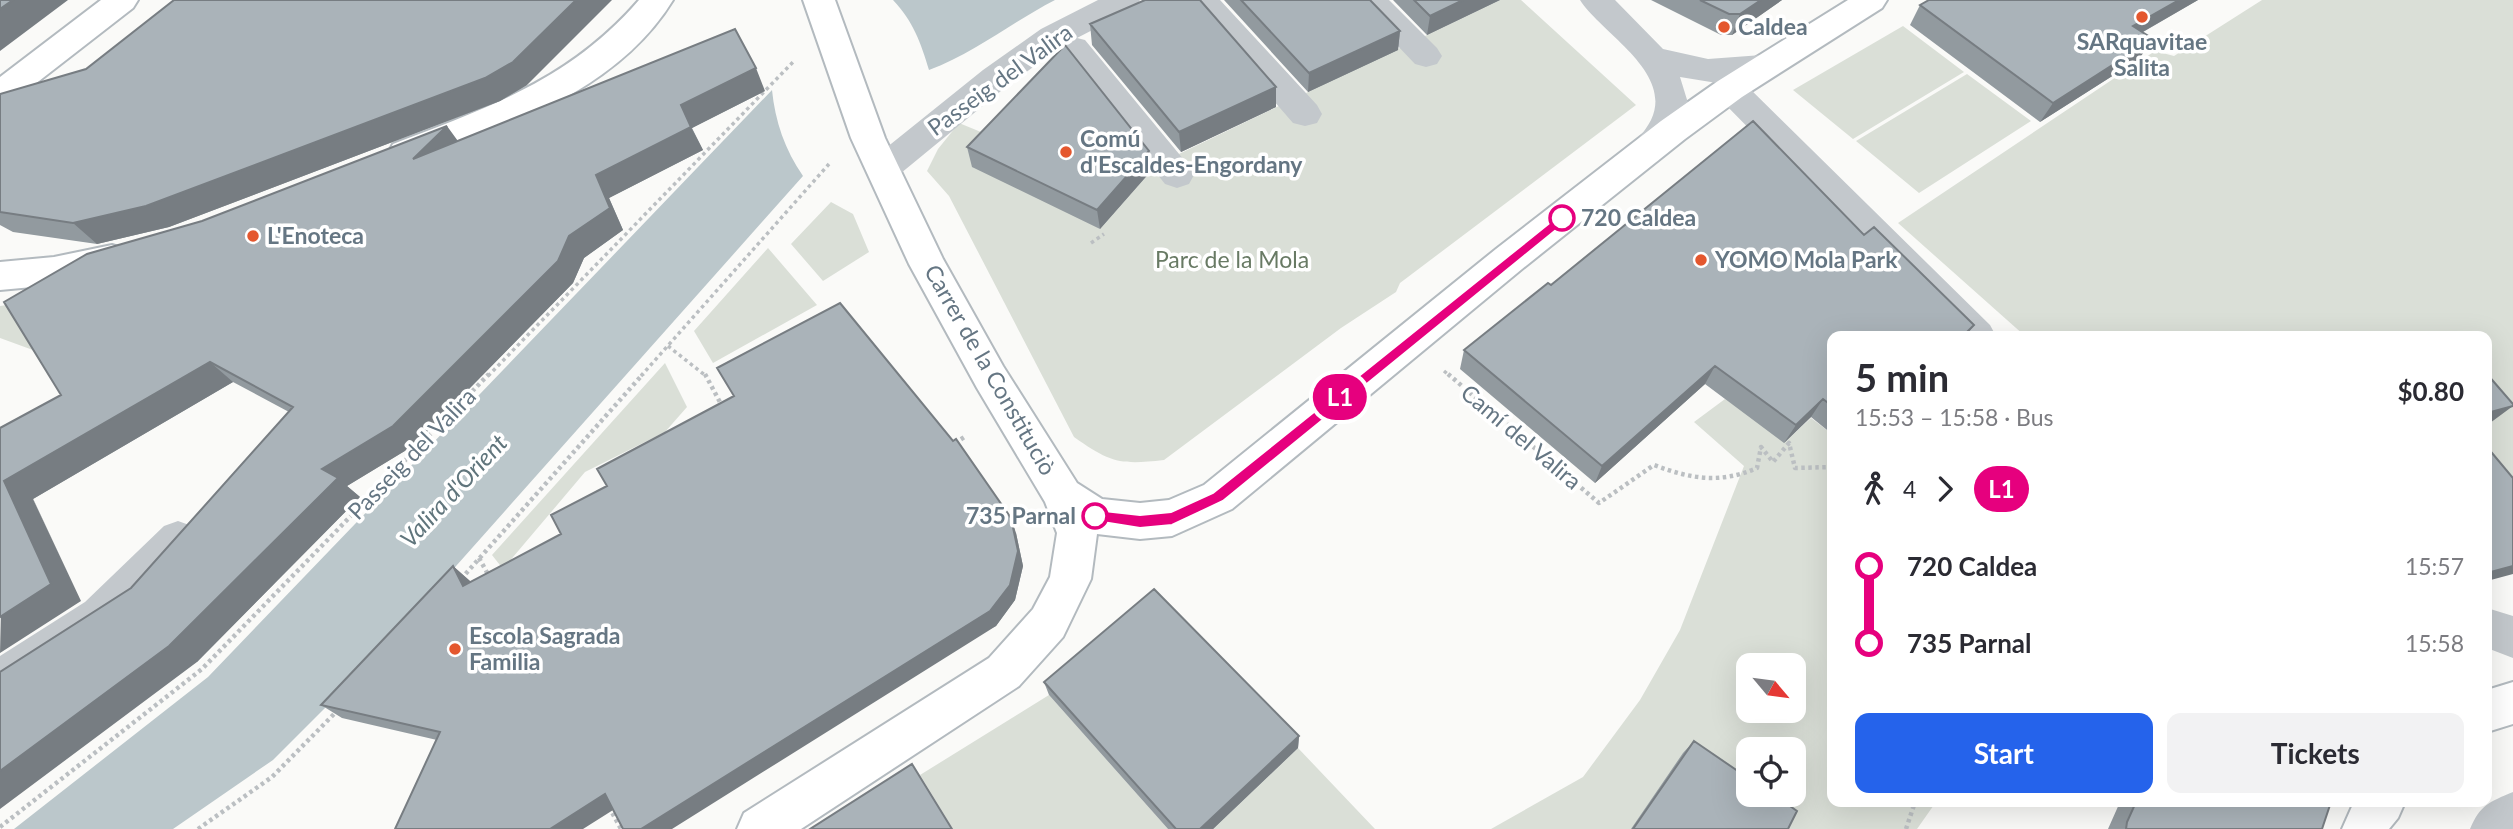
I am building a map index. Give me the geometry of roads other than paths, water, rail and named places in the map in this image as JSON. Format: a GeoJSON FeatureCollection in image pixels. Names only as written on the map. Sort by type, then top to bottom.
{"type":"FeatureCollection","features":[{"type":"Feature","properties":{"kind":"main road"},"geometry":{"type":"LineString","coordinates":[[0,94],[122,0]]}},
{"type":"Feature","properties":{"kind":"main road"},"geometry":{"type":"LineString","coordinates":[[382,163],[513,112],[569,79],[616,45],[657,0]]}},
{"type":"Feature","properties":{"kind":"main road"},"geometry":{"type":"LineString","coordinates":[[1063,495],[1095,516],[1140,522],[1172,518],[1218,497],[1646,152],[1730,89],[1871,0]]}},
{"type":"Feature","properties":{"kind":"main road","name":"Carrer de la Constituciò"},"geometry":{"type":"LineString","coordinates":[[760,829],[1003,672],[1048,623],[1070,579],[1077,533],[1063,495],[990,376],[927,264],[876,153],[824,14]]}},
{"type":"Feature","properties":{"kind":"main road"},"geometry":{"type":"LineString","coordinates":[[0,276],[54,271],[139,252]]}},
{"type":"Feature","properties":{"kind":"main road"},"geometry":{"type":"LineString","coordinates":[[2492,709],[2513,703]]}},
{"type":"Feature","properties":{"kind":"main road"},"geometry":{"type":"LineString","coordinates":[[2365,829],[2378,807]]}},
{"type":"Feature","properties":{"kind":"street","name":"Passeig del Valira"},"geometry":{"type":"LineString","coordinates":[[876,153],[995,78],[1052,37],[1124,0]]}},
{"type":"Feature","properties":{"kind":"street"},"geometry":{"type":"LineString","coordinates":[[1202,0],[1305,114]]}},
{"type":"Feature","properties":{"kind":"street"},"geometry":{"type":"LineString","coordinates":[[1370,0],[1426,55]]}},
{"type":"Feature","properties":{"kind":"street"},"geometry":{"type":"LineString","coordinates":[[1596,0],[1655,58],[1671,91],[1668,120],[1646,152]]}},
{"type":"Feature","properties":{"kind":"street"},"geometry":{"type":"LineString","coordinates":[[1074,48],[1177,175]]}},
{"type":"Feature","properties":{"kind":"street"},"geometry":{"type":"LineString","coordinates":[[1655,58],[1694,70],[1720,74],[1766,66]]}},
{"type":"Feature","properties":{"kind":"street"},"geometry":{"type":"LineString","coordinates":[[1730,89],[1973,331]]}},
{"type":"Feature","properties":{"kind":"street"},"geometry":{"type":"LineString","coordinates":[[0,680],[100,616],[199,517]]}},
{"type":"Feature","properties":{"kind":"street"},"geometry":{"type":"LineString","coordinates":[[2492,629],[2513,638]]}},
{"type":"Feature","properties":{"kind":"street"},"geometry":{"type":"LineString","coordinates":[[2493,829],[2513,815]]}},
{"type":"Feature","properties":{"kind":"water"},"geometry":{"type":"Polygon","coordinates":[[[893,0],[1055,0],[962,55],[929,70],[916,33],[893,0]]]}},
{"type":"Feature","properties":{"kind":"water","name":"Valira d'Orient"},"geometry":{"type":"Polygon","coordinates":[[[772,90],[782,135],[803,176],[368,665],[273,760],[173,829],[14,829],[208,677],[772,90]]]}},
{"type":"Feature","properties":{"kind":"place","name":"SARquavitae Salita"},"geometry":{"type":"Point","coordinates":[2142,17]}},
{"type":"Feature","properties":{"kind":"place","name":"Caldea"},"geometry":{"type":"Point","coordinates":[1724,27]}},
{"type":"Feature","properties":{"kind":"place","name":"Comú d'Escaldes-Engordany"},"geometry":{"type":"Point","coordinates":[1066,152]}},
{"type":"Feature","properties":{"kind":"place","name":"720 Caldea"},"geometry":{"type":"Point","coordinates":[1562,218]}},
{"type":"Feature","properties":{"kind":"place","name":"L'Enoteca"},"geometry":{"type":"Point","coordinates":[253,236]}},
{"type":"Feature","properties":{"kind":"place","name":"YOMO Mola Park"},"geometry":{"type":"Point","coordinates":[1701,260]}},
{"type":"Feature","properties":{"kind":"place","name":"735 Parnal"},"geometry":{"type":"Point","coordinates":[1095,516]}},
{"type":"Feature","properties":{"kind":"place","name":"Escola Sagrada Familia"},"geometry":{"type":"Point","coordinates":[455,649]}},
{"type":"Feature","properties":{"kind":"park label","name":"Parc de la Mola"},"geometry":{"type":"Point","coordinates":[1232,260]}}]}
